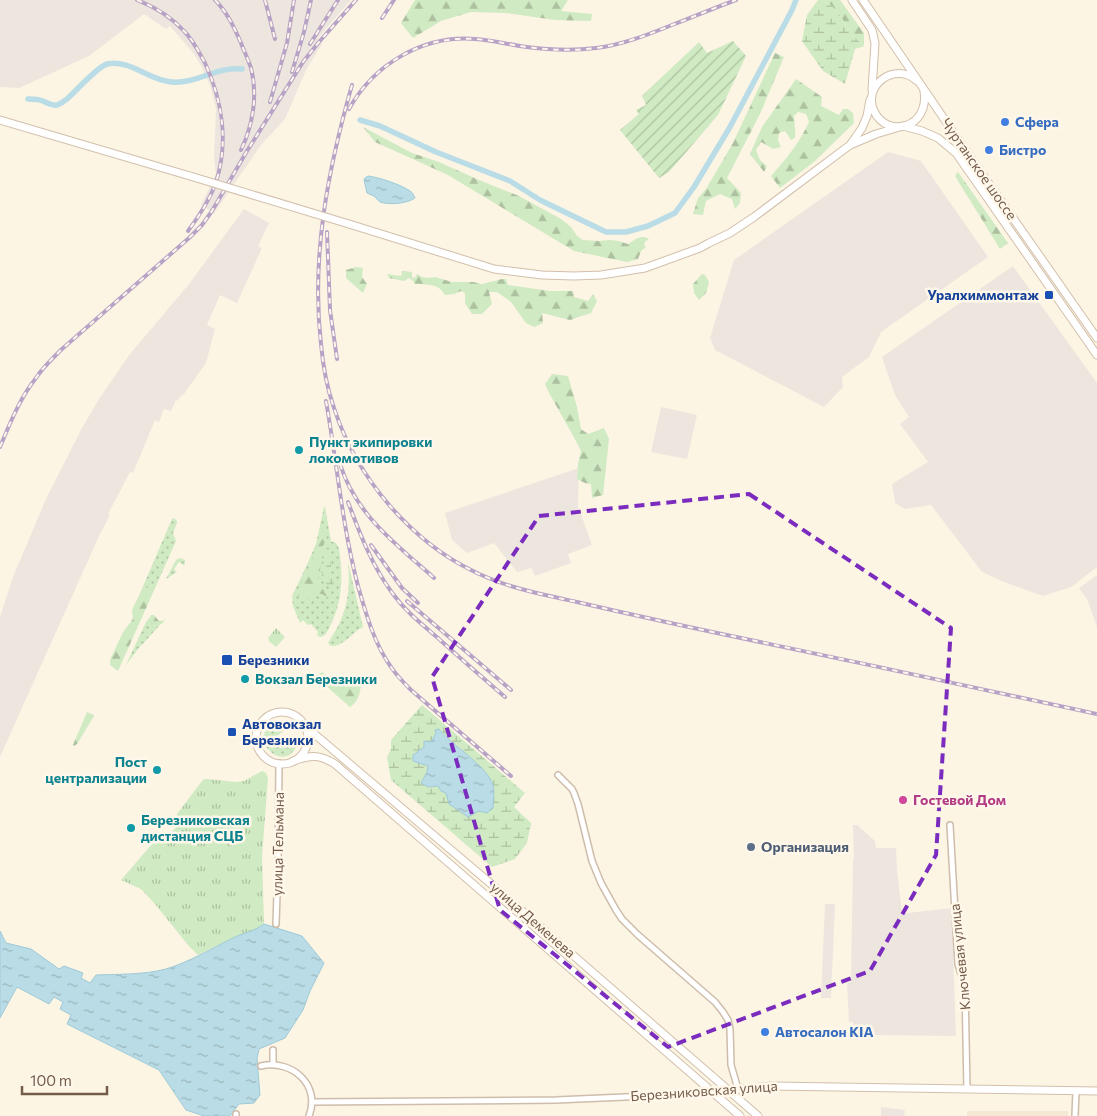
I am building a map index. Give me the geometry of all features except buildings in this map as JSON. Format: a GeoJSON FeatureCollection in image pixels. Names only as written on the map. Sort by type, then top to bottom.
{"type":"FeatureCollection","features":[{"type":"Feature","properties":{"kind":"street"},"geometry":{"type":"LineString","coordinates":[[852,0],[872,30],[875,43],[871,102],[874,111],[886,124],[903,126]]}},
{"type":"Feature","properties":{"kind":"street","name":"Чуртанское шоссе"},"geometry":{"type":"LineString","coordinates":[[863,0],[1097,338]]}},
{"type":"Feature","properties":{"kind":"street"},"geometry":{"type":"LineString","coordinates":[[0,120],[494,269],[542,275],[574,276],[614,274],[645,268],[700,248],[730,233],[850,145],[876,134],[912,123],[923,110],[925,101],[921,86],[914,78],[906,74],[897,73],[889,74],[881,79],[872,93],[867,116],[862,128],[850,145]]}},
{"type":"Feature","properties":{"kind":"street","name":"Чуртанское шоссе"},"geometry":{"type":"LineString","coordinates":[[903,126],[922,130],[938,138],[956,153],[1097,355]]}},
{"type":"Feature","properties":{"kind":"street"},"geometry":{"type":"LineString","coordinates":[[284,712],[296,717],[305,726],[307,737],[305,748],[293,761],[279,764],[267,759],[258,748],[256,737],[258,729],[262,721],[268,716],[284,712]]}},
{"type":"Feature","properties":{"kind":"street","name":"улица Деменева"},"geometry":{"type":"LineString","coordinates":[[305,726],[490,883],[758,1116]]}},
{"type":"Feature","properties":{"kind":"street","name":"улица Деменева"},"geometry":{"type":"LineString","coordinates":[[293,761],[315,756],[322,757],[335,764],[740,1116]]}},
{"type":"Feature","properties":{"kind":"street","name":"улица Тельмана"},"geometry":{"type":"LineString","coordinates":[[276,924],[279,764]]}},
{"type":"Feature","properties":{"kind":"street"},"geometry":{"type":"LineString","coordinates":[[558,775],[572,789],[576,798],[592,860],[601,883],[622,919],[716,1002],[728,1020],[732,1065],[738,1089]]}},
{"type":"Feature","properties":{"kind":"street","name":"Ключевая улица"},"geometry":{"type":"LineString","coordinates":[[950,825],[958,964],[965,987],[967,1089]]}},
{"type":"Feature","properties":{"kind":"street"},"geometry":{"type":"LineString","coordinates":[[273,1050],[273,1064]]}},
{"type":"Feature","properties":{"kind":"street"},"geometry":{"type":"LineString","coordinates":[[262,1066],[273,1064],[285,1066],[300,1074],[306,1082],[312,1102],[309,1116]]}},
{"type":"Feature","properties":{"kind":"street","name":"Березниковская улица"},"geometry":{"type":"LineString","coordinates":[[312,1102],[556,1100],[694,1094],[771,1086],[1097,1092]]}},
{"type":"Feature","properties":{"kind":"street"},"geometry":{"type":"LineString","coordinates":[[1075,1116],[1076,1091]]}},
{"type":"Feature","properties":{"kind":"highlighted area"},"geometry":{"type":"Polygon","coordinates":[[[749,494],[951,628],[936,855],[870,971],[668,1047],[500,910],[432,677],[539,516],[749,494]]]}},
{"type":"Feature","properties":{"kind":"shaded area"},"geometry":{"type":"Polygon","coordinates":[[[0,0],[351,0],[318,38],[322,44],[306,70],[285,119],[261,145],[214,213],[201,205],[216,174],[214,156],[216,109],[210,85],[199,62],[170,26],[166,29],[144,14],[89,56],[19,88],[0,87],[0,0]]]}},
{"type":"Feature","properties":{"kind":"shaded area"},"geometry":{"type":"Polygon","coordinates":[[[888,152],[921,161],[988,257],[881,332],[869,357],[842,377],[843,387],[824,407],[715,350],[710,338],[734,260],[888,152]]]}},
{"type":"Feature","properties":{"kind":"shaded area"},"geometry":{"type":"Polygon","coordinates":[[[244,209],[269,223],[258,246],[262,248],[237,303],[220,295],[207,325],[215,329],[206,363],[184,394],[178,401],[176,400],[171,411],[164,409],[159,422],[155,420],[133,473],[130,472],[108,514],[110,515],[0,757],[0,617],[13,577],[46,499],[99,399],[130,354],[189,284],[244,209]]]}},
{"type":"Feature","properties":{"kind":"shaded area","name":"Уралхиммонтаж"},"geometry":{"type":"Polygon","coordinates":[[[1013,266],[1097,383],[1097,567],[1071,587],[1043,596],[982,572],[931,505],[905,509],[895,503],[892,484],[928,462],[900,424],[909,417],[895,395],[882,357],[1013,266]]]}},
{"type":"Feature","properties":{"kind":"shaded area"},"geometry":{"type":"Polygon","coordinates":[[[661,407],[697,415],[687,459],[651,452],[661,407]]]}},
{"type":"Feature","properties":{"kind":"shaded area"},"geometry":{"type":"Polygon","coordinates":[[[579,468],[578,506],[592,545],[568,554],[571,563],[535,576],[531,568],[517,572],[494,543],[467,553],[452,540],[445,513],[579,468]]]}},
{"type":"Feature","properties":{"kind":"shaded area"},"geometry":{"type":"Polygon","coordinates":[[[1097,575],[1097,627],[1087,599],[1079,588],[1097,575]]]}},
{"type":"Feature","properties":{"kind":"shaded area"},"geometry":{"type":"Polygon","coordinates":[[[853,825],[857,825],[875,841],[876,848],[896,848],[902,914],[952,908],[956,1036],[848,1036],[848,1026],[854,1026],[853,1022],[849,1022],[847,983],[851,982],[853,825]]]}},
{"type":"Feature","properties":{"kind":"shaded area"},"geometry":{"type":"Polygon","coordinates":[[[825,904],[835,904],[831,998],[821,998],[825,904]]]}},
{"type":"Feature","properties":{"kind":"shaded area"},"geometry":{"type":"Polygon","coordinates":[[[881,1107],[905,1110],[904,1116],[881,1116],[881,1107]]]}},
{"type":"Feature","properties":{"kind":"shaded area"},"geometry":{"type":"Polygon","coordinates":[[[967,1111],[1068,1111],[1068,1116],[967,1116],[967,1111]]]}},
{"type":"Feature","properties":{"kind":"green space"},"geometry":{"type":"Polygon","coordinates":[[[415,0],[568,0],[561,11],[592,14],[591,21],[555,20],[506,13],[471,12],[441,21],[413,38],[401,23],[415,0]]]}},
{"type":"Feature","properties":{"kind":"green space"},"geometry":{"type":"Polygon","coordinates":[[[818,0],[825,0],[838,12],[852,35],[864,46],[855,49],[845,84],[823,71],[802,41],[807,15],[818,0]]]}},
{"type":"Feature","properties":{"kind":"green space"},"geometry":{"type":"Polygon","coordinates":[[[825,0],[840,0],[864,33],[864,46],[852,35],[838,12],[825,0]]]}},
{"type":"Feature","properties":{"kind":"green space"},"geometry":{"type":"Polygon","coordinates":[[[733,41],[746,56],[718,115],[669,172],[659,178],[620,130],[639,114],[636,110],[646,105],[642,96],[699,42],[707,53],[733,41]]]}},
{"type":"Feature","properties":{"kind":"green space"},"geometry":{"type":"Polygon","coordinates":[[[775,53],[784,57],[760,114],[727,178],[741,193],[740,203],[735,209],[732,199],[720,194],[706,201],[703,215],[693,214],[698,198],[706,189],[733,143],[775,53]]]}},
{"type":"Feature","properties":{"kind":"green space"},"geometry":{"type":"Polygon","coordinates":[[[796,79],[822,97],[821,106],[839,115],[843,109],[848,109],[853,113],[854,123],[815,161],[780,188],[771,176],[792,150],[809,122],[806,114],[798,112],[794,116],[795,138],[791,140],[785,131],[779,133],[778,140],[781,147],[773,149],[761,142],[756,150],[760,160],[767,166],[764,172],[750,154],[762,127],[796,79]]]}},
{"type":"Feature","properties":{"kind":"green space"},"geometry":{"type":"Polygon","coordinates":[[[363,127],[412,153],[439,162],[519,196],[561,219],[583,240],[610,240],[628,244],[643,237],[649,239],[645,242],[644,245],[646,247],[641,251],[638,259],[627,262],[574,251],[448,175],[375,142],[363,127]]]}},
{"type":"Feature","properties":{"kind":"green space"},"geometry":{"type":"Polygon","coordinates":[[[958,172],[1008,243],[1000,249],[955,176],[958,172]]]}},
{"type":"Feature","properties":{"kind":"green space"},"geometry":{"type":"Polygon","coordinates":[[[356,267],[363,268],[362,277],[367,284],[363,293],[346,278],[346,270],[356,267]]]}},
{"type":"Feature","properties":{"kind":"green space"},"geometry":{"type":"Polygon","coordinates":[[[402,271],[412,272],[412,277],[415,278],[417,274],[422,277],[435,277],[452,282],[482,284],[506,279],[508,285],[550,291],[573,291],[574,297],[588,301],[593,294],[597,301],[591,313],[570,320],[542,313],[543,323],[534,327],[526,323],[511,302],[497,292],[489,292],[492,304],[482,314],[472,314],[465,303],[465,293],[461,291],[445,295],[439,288],[415,284],[409,278],[404,281],[389,278],[387,274],[401,276],[402,271]]]}},
{"type":"Feature","properties":{"kind":"green space"},"geometry":{"type":"Polygon","coordinates":[[[702,274],[705,275],[709,282],[706,293],[699,300],[694,293],[693,284],[702,274]]]}},
{"type":"Feature","properties":{"kind":"green space"},"geometry":{"type":"Polygon","coordinates":[[[552,374],[568,376],[581,429],[588,434],[604,428],[609,439],[603,495],[592,498],[591,484],[577,479],[581,451],[545,384],[552,374]]]}},
{"type":"Feature","properties":{"kind":"green space"},"geometry":{"type":"Polygon","coordinates":[[[324,507],[331,541],[336,543],[339,548],[341,588],[334,617],[324,636],[320,637],[311,624],[308,625],[303,620],[300,623],[293,606],[292,596],[316,544],[324,507]]]}},
{"type":"Feature","properties":{"kind":"green space"},"geometry":{"type":"Polygon","coordinates":[[[174,518],[177,521],[173,533],[176,541],[156,586],[153,585],[141,591],[172,519],[174,518]]]}},
{"type":"Feature","properties":{"kind":"green space"},"geometry":{"type":"Polygon","coordinates":[[[325,521],[326,541],[317,553],[322,561],[318,578],[319,584],[331,593],[332,598],[314,593],[307,599],[300,599],[298,595],[299,589],[325,521]]]}},
{"type":"Feature","properties":{"kind":"green space"},"geometry":{"type":"Polygon","coordinates":[[[327,538],[331,559],[331,578],[335,592],[321,579],[324,564],[320,552],[327,538]]]}},
{"type":"Feature","properties":{"kind":"green space"},"geometry":{"type":"Polygon","coordinates":[[[180,558],[185,560],[185,564],[179,562],[174,569],[177,572],[166,579],[176,560],[180,558]]]}},
{"type":"Feature","properties":{"kind":"green space"},"geometry":{"type":"Polygon","coordinates":[[[348,562],[363,627],[344,642],[331,646],[328,643],[340,622],[347,600],[349,585],[348,562]]]}},
{"type":"Feature","properties":{"kind":"green space"},"geometry":{"type":"Polygon","coordinates":[[[153,585],[156,586],[118,671],[110,665],[110,660],[123,632],[133,619],[132,610],[141,591],[153,585]]]}},
{"type":"Feature","properties":{"kind":"green space"},"geometry":{"type":"Polygon","coordinates":[[[151,615],[149,618],[156,627],[160,625],[126,665],[146,622],[151,615]]]}},
{"type":"Feature","properties":{"kind":"green space"},"geometry":{"type":"Polygon","coordinates":[[[151,615],[154,615],[159,621],[163,621],[166,618],[163,623],[156,627],[149,620],[151,615]]]}},
{"type":"Feature","properties":{"kind":"green space"},"geometry":{"type":"Polygon","coordinates":[[[276,628],[285,637],[276,647],[268,638],[276,628]]]}},
{"type":"Feature","properties":{"kind":"green space"},"geometry":{"type":"Polygon","coordinates":[[[322,672],[338,683],[345,679],[358,681],[361,685],[360,692],[353,705],[350,707],[318,679],[318,675],[322,672]]]}},
{"type":"Feature","properties":{"kind":"green space"},"geometry":{"type":"Polygon","coordinates":[[[422,705],[525,793],[514,807],[531,823],[527,843],[515,859],[492,867],[391,780],[387,757],[391,749],[391,740],[422,705]],[[439,729],[431,742],[413,755],[413,761],[428,766],[421,783],[428,787],[490,778],[439,729]]]}},
{"type":"Feature","properties":{"kind":"green space"},"geometry":{"type":"Polygon","coordinates":[[[87,712],[94,716],[74,746],[73,745],[87,712]]]}},
{"type":"Feature","properties":{"kind":"green space"},"geometry":{"type":"Polygon","coordinates":[[[277,722],[284,730],[273,740],[280,748],[291,739],[297,745],[291,754],[284,757],[269,751],[265,744],[264,736],[267,729],[277,722]]]}},
{"type":"Feature","properties":{"kind":"green space"},"geometry":{"type":"Polygon","coordinates":[[[262,771],[266,773],[268,778],[262,856],[264,924],[258,929],[242,934],[198,955],[141,889],[121,880],[152,844],[163,842],[178,825],[177,814],[204,779],[237,782],[244,781],[262,771]]]}},
{"type":"Feature","properties":{"kind":"water"},"geometry":{"type":"Polygon","coordinates":[[[368,176],[401,186],[412,192],[415,198],[407,202],[380,202],[374,196],[367,193],[364,180],[368,176]]]}},
{"type":"Feature","properties":{"kind":"water"},"geometry":{"type":"Polygon","coordinates":[[[439,729],[477,763],[490,778],[494,788],[493,808],[487,813],[479,811],[468,817],[449,804],[446,793],[441,791],[438,786],[428,787],[421,783],[428,766],[413,761],[413,755],[424,747],[424,741],[431,742],[436,733],[435,730],[439,729]]]}},
{"type":"Feature","properties":{"kind":"water"},"geometry":{"type":"Polygon","coordinates":[[[264,924],[302,936],[324,963],[303,1010],[285,1038],[259,1049],[257,1059],[260,1095],[254,1103],[239,1104],[230,1116],[204,1116],[186,1110],[159,1070],[67,1024],[71,1015],[60,1009],[63,1002],[54,997],[49,1004],[17,987],[0,1018],[0,931],[6,943],[31,949],[59,969],[64,966],[83,973],[81,978],[90,983],[96,975],[149,972],[175,966],[264,924]]]}},
{"type":"Feature","properties":{"kind":"waterway"},"geometry":{"type":"LineString","coordinates":[[360,120],[380,126],[436,152],[510,181],[540,200],[606,232],[626,232],[648,226],[675,213],[694,187],[730,127],[796,0]]}},
{"type":"Feature","properties":{"kind":"waterway"},"geometry":{"type":"LineString","coordinates":[[28,99],[58,105],[107,64],[115,63],[132,67],[156,78],[172,82],[190,80],[224,70],[242,69]]}},
{"type":"Feature","properties":{"kind":"railway"},"geometry":{"type":"LineString","coordinates":[[137,0],[168,17],[190,38],[205,63],[216,92],[223,137],[220,167],[211,195],[188,231]]}},
{"type":"Feature","properties":{"kind":"railway"},"geometry":{"type":"LineString","coordinates":[[215,0],[227,15],[236,31],[250,65],[253,78],[253,110],[249,130],[241,150]]}},
{"type":"Feature","properties":{"kind":"railway"},"geometry":{"type":"LineString","coordinates":[[265,0],[275,39]]}},
{"type":"Feature","properties":{"kind":"railway"},"geometry":{"type":"LineString","coordinates":[[270,102],[287,43],[294,0]]}},
{"type":"Feature","properties":{"kind":"railway"},"geometry":{"type":"LineString","coordinates":[[292,72],[311,0]]}},
{"type":"Feature","properties":{"kind":"railway"},"geometry":{"type":"LineString","coordinates":[[310,44],[338,0]]}},
{"type":"Feature","properties":{"kind":"railway"},"geometry":{"type":"LineString","coordinates":[[0,447],[20,402],[45,366],[202,225],[303,62],[356,0]]}},
{"type":"Feature","properties":{"kind":"railway"},"geometry":{"type":"LineString","coordinates":[[382,18],[394,0]]}},
{"type":"Feature","properties":{"kind":"railway"},"geometry":{"type":"LineString","coordinates":[[349,109],[359,93],[386,66],[402,56],[437,42],[475,39],[544,49],[596,48],[634,39],[736,0]]}},
{"type":"Feature","properties":{"kind":"railway"},"geometry":{"type":"LineString","coordinates":[[352,85],[329,181],[320,246],[318,311],[324,369],[329,393],[339,422],[357,460],[372,484],[390,506],[426,541],[458,563],[482,575],[495,581],[536,593],[1097,714]]}},
{"type":"Feature","properties":{"kind":"railway"},"geometry":{"type":"LineString","coordinates":[[327,232],[330,310],[337,359]]}},
{"type":"Feature","properties":{"kind":"railway"},"geometry":{"type":"LineString","coordinates":[[326,401],[352,563],[367,618],[375,638],[393,670],[411,690],[511,776]]}},
{"type":"Feature","properties":{"kind":"railway"},"geometry":{"type":"LineString","coordinates":[[340,464],[356,499],[367,514],[392,540],[434,578]]}},
{"type":"Feature","properties":{"kind":"railway"},"geometry":{"type":"LineString","coordinates":[[348,502],[373,561],[398,601],[505,697]]}},
{"type":"Feature","properties":{"kind":"railway"},"geometry":{"type":"LineString","coordinates":[[371,545],[402,588],[418,603]]}},
{"type":"Feature","properties":{"kind":"railway"},"geometry":{"type":"LineString","coordinates":[[407,601],[511,690]]}},
{"type":"Feature","properties":{"kind":"place","name":"Сфера"},"geometry":{"type":"Point","coordinates":[1005,122]}},
{"type":"Feature","properties":{"kind":"place","name":"Бистро"},"geometry":{"type":"Point","coordinates":[989,150]}},
{"type":"Feature","properties":{"kind":"place","name":"Уралхиммонтаж"},"geometry":{"type":"Point","coordinates":[1049,295]}},
{"type":"Feature","properties":{"kind":"place","name":"Пункт экипировки локомотивов"},"geometry":{"type":"Point","coordinates":[299,450]}},
{"type":"Feature","properties":{"kind":"place","name":"Березники"},"geometry":{"type":"Point","coordinates":[227,660]}},
{"type":"Feature","properties":{"kind":"place","name":"Вокзал Березники"},"geometry":{"type":"Point","coordinates":[245,679]}},
{"type":"Feature","properties":{"kind":"place","name":"Автовокзал Березники"},"geometry":{"type":"Point","coordinates":[232,732]}},
{"type":"Feature","properties":{"kind":"place","name":"Пост централизации"},"geometry":{"type":"Point","coordinates":[157,770]}},
{"type":"Feature","properties":{"kind":"place","name":"Гостевой Дом"},"geometry":{"type":"Point","coordinates":[903,800]}},
{"type":"Feature","properties":{"kind":"place","name":"Березниковская дистанция СЦБ"},"geometry":{"type":"Point","coordinates":[131,828]}},
{"type":"Feature","properties":{"kind":"place","name":"Организация"},"geometry":{"type":"Point","coordinates":[751,847]}},
{"type":"Feature","properties":{"kind":"place","name":"Автосалон KIA"},"geometry":{"type":"Point","coordinates":[765,1032]}}]}
